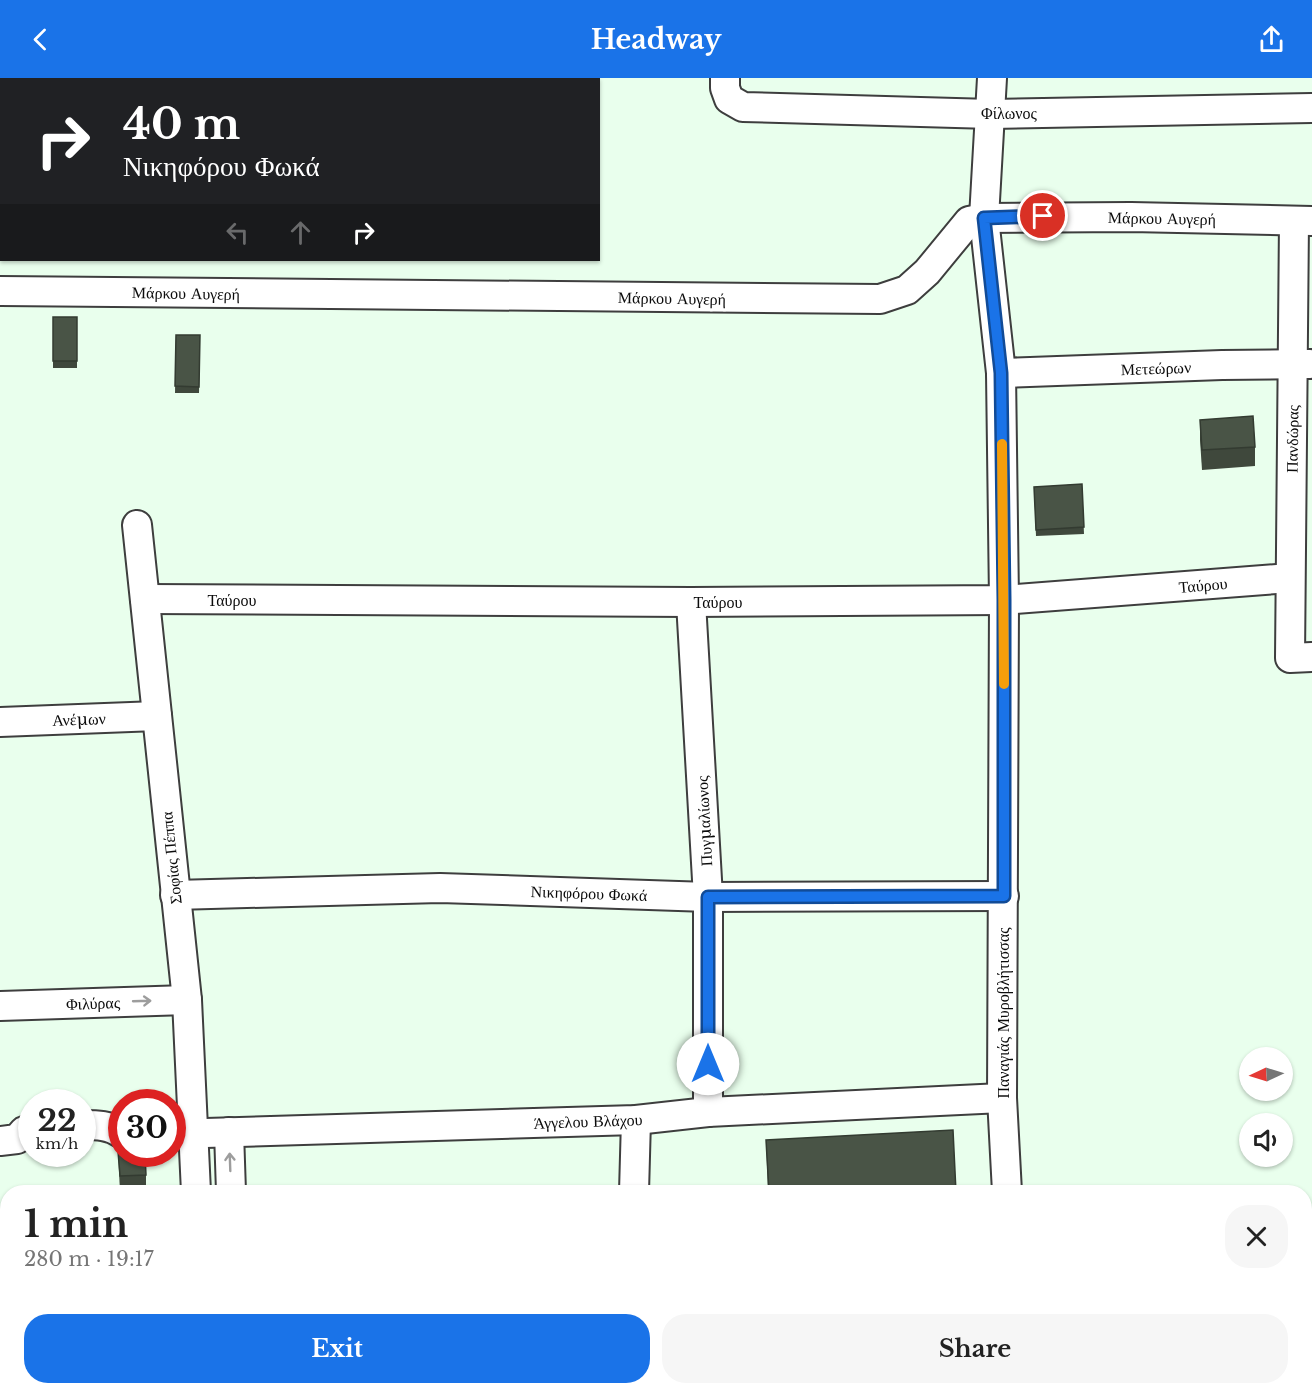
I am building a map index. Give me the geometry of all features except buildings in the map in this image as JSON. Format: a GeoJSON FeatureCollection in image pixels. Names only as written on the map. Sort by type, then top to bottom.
{"type":"FeatureCollection","features":[{"type":"Feature","properties":{"kind":"street","name":"Φίλωνος"},"geometry":{"type":"LineString","coordinates":[[725,78],[725,88],[729,99],[743,107],[991,114],[1312,108]]}},
{"type":"Feature","properties":{"kind":"street","name":"Παναγιάς Μυροβλήτισσας"},"geometry":{"type":"LineString","coordinates":[[992,78],[984,218],[1001,373],[1004,600],[1002,1098],[1006,1185]]}},
{"type":"Feature","properties":{"kind":"street","name":"Μάρκου Αυγερή"},"geometry":{"type":"LineString","coordinates":[[0,291],[880,299],[907,290],[927,272],[969,221],[984,218],[1120,217],[1303,221]]}},
{"type":"Feature","properties":{"kind":"street","name":"Πανδώρας"},"geometry":{"type":"LineString","coordinates":[[1301,658],[1290,578],[1302,497],[1303,221]]}},
{"type":"Feature","properties":{"kind":"street","name":"Μετεώρων"},"geometry":{"type":"LineString","coordinates":[[1001,373],[1302,364]]}},
{"type":"Feature","properties":{"kind":"street","name":"Σοφίας Πέππα"},"geometry":{"type":"LineString","coordinates":[[137,525],[187,1000],[184,1089]]}},
{"type":"Feature","properties":{"kind":"street","name":"Ταύρου"},"geometry":{"type":"LineString","coordinates":[[145,599],[691,602],[1004,600],[1290,578]]}},
{"type":"Feature","properties":{"kind":"street","name":"Πυγμαλίωνος"},"geometry":{"type":"LineString","coordinates":[[691,602],[708,897],[708,1112]]}},
{"type":"Feature","properties":{"kind":"street","name":"Ανέμων"},"geometry":{"type":"LineString","coordinates":[[0,722],[157,716]]}},
{"type":"Feature","properties":{"kind":"street","name":"Νικηφόρου Φωκά"},"geometry":{"type":"LineString","coordinates":[[175,895],[440,888],[708,897],[1004,896]]}},
{"type":"Feature","properties":{"kind":"street","name":"Φιλύρας"},"geometry":{"type":"LineString","coordinates":[[0,1006],[187,1000]]}},
{"type":"Feature","properties":{"kind":"street","name":"Άγγελου Βλάχου"},"geometry":{"type":"LineString","coordinates":[[186,1133],[636,1120],[708,1112],[1002,1098]]}},
{"type":"Feature","properties":{"kind":"street"},"geometry":{"type":"LineString","coordinates":[[634,1185],[636,1120]]}},
{"type":"Feature","properties":{"kind":"street"},"geometry":{"type":"LineString","coordinates":[[228,1132],[231,1185]]}},
{"type":"Feature","properties":{"kind":"street"},"geometry":{"type":"LineString","coordinates":[[0,1141],[18,1138]]}},
{"type":"Feature","properties":{"kind":"street","name":"Σοφίας Πέππα"},"geometry":{"type":"LineString","coordinates":[[186,1147],[194,1185]]}},
{"type":"Feature","properties":{"kind":"slow traffic"},"geometry":{"type":"LineString","coordinates":[[1002,444],[1004,684]]}},
{"type":"Feature","properties":{"kind":"route"},"geometry":{"type":"LineString","coordinates":[[708,1064],[708,897],[1004,896],[1001,373],[984,218],[1043,216]]}}]}
